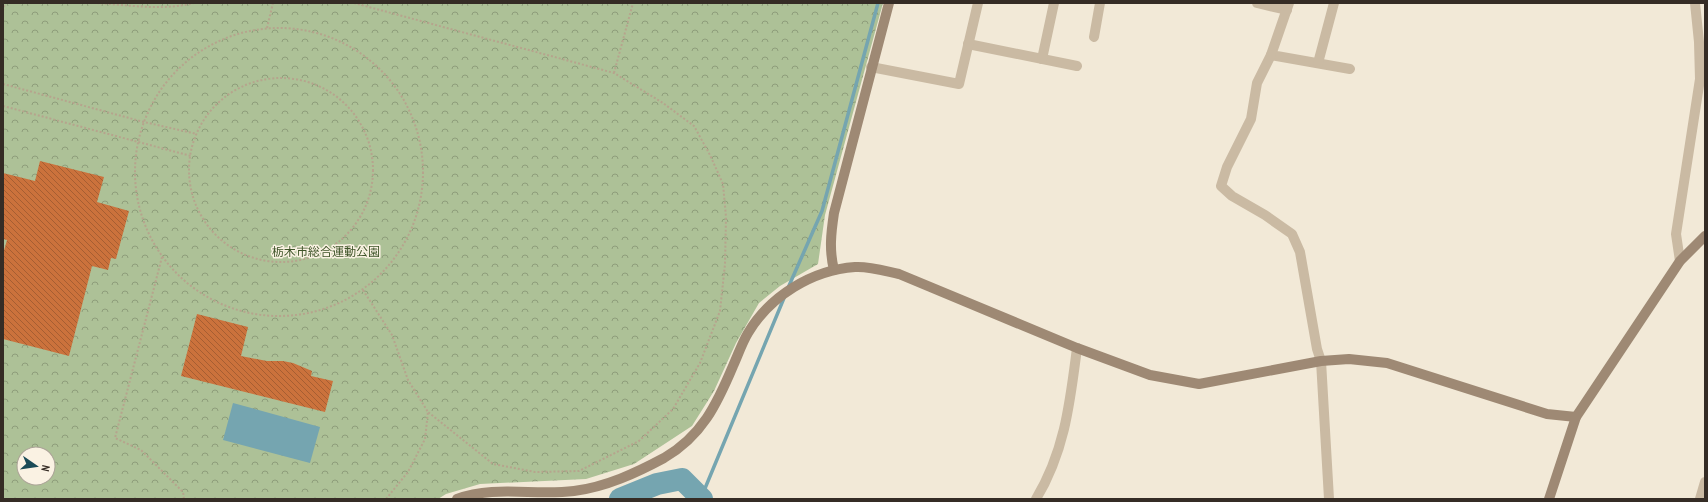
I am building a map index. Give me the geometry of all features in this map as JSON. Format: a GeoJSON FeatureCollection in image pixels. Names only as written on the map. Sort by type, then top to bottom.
{"type":"FeatureCollection","features":[{"type":"Feature","properties":{"kind":"street"},"geometry":{"type":"LineString","coordinates":[[834,270],[831,257],[830,240],[834,213],[889,3]]}},
{"type":"Feature","properties":{"kind":"street"},"geometry":{"type":"LineString","coordinates":[[871,67],[959,84],[978,3]]}},
{"type":"Feature","properties":{"kind":"street"},"geometry":{"type":"LineString","coordinates":[[1042,59],[1054,3]]}},
{"type":"Feature","properties":{"kind":"street"},"geometry":{"type":"LineString","coordinates":[[1094,37],[1100,3]]}},
{"type":"Feature","properties":{"kind":"street"},"geometry":{"type":"LineString","coordinates":[[1257,3],[1288,6],[1271,54],[1257,83],[1250,119],[1227,167],[1221,186],[1232,196],[1265,215],[1292,234],[1300,252],[1317,349],[1321,361],[1329,499]]}},
{"type":"Feature","properties":{"kind":"street"},"geometry":{"type":"LineString","coordinates":[[1318,63],[1334,3]]}},
{"type":"Feature","properties":{"kind":"street"},"geometry":{"type":"LineString","coordinates":[[1680,261],[1676,234],[1700,79],[1699,42],[1695,3]]}},
{"type":"Feature","properties":{"kind":"street"},"geometry":{"type":"LineString","coordinates":[[968,44],[1077,66]]}},
{"type":"Feature","properties":{"kind":"street"},"geometry":{"type":"LineString","coordinates":[[1271,54],[1350,69]]}},
{"type":"Feature","properties":{"kind":"street"},"geometry":{"type":"LineString","coordinates":[[1549,499],[1576,417],[1680,261],[1705,236]]}},
{"type":"Feature","properties":{"kind":"street"},"geometry":{"type":"LineString","coordinates":[[457,499],[472,493],[574,491],[611,483],[665,457],[687,441],[710,416],[722,393],[748,333],[762,315],[781,295],[805,281],[834,270],[856,267],[899,274],[1077,348],[1150,375],[1199,384],[1321,361],[1349,359],[1387,364],[1547,414],[1576,417]]}},
{"type":"Feature","properties":{"kind":"street"},"geometry":{"type":"LineString","coordinates":[[1036,499],[1060,445],[1068,418],[1077,348]]}},
{"type":"Feature","properties":{"kind":"street"},"geometry":{"type":"LineString","coordinates":[[1700,499],[1705,482]]}},
{"type":"Feature","properties":{"kind":"path"},"geometry":{"type":"LineString","coordinates":[[3,11],[5,3]]}},
{"type":"Feature","properties":{"kind":"path"},"geometry":{"type":"LineString","coordinates":[[97,3],[144,6],[184,6],[194,3]]}},
{"type":"Feature","properties":{"kind":"path"},"geometry":{"type":"LineString","coordinates":[[267,28],[273,3]]}},
{"type":"Feature","properties":{"kind":"path"},"geometry":{"type":"LineString","coordinates":[[354,3],[614,74],[663,103],[694,126],[710,155],[723,184],[726,217],[725,264],[720,311],[700,363],[674,409],[639,441],[579,471],[534,472],[493,464],[428,412],[408,380],[392,335],[363,290]]}},
{"type":"Feature","properties":{"kind":"path"},"geometry":{"type":"LineString","coordinates":[[614,74],[633,3]]}},
{"type":"Feature","properties":{"kind":"path"},"geometry":{"type":"LineString","coordinates":[[267,28],[292,28],[317,32],[351,47],[381,70],[397,89],[410,111],[419,134],[423,159],[423,184],[419,209],[410,233],[398,254],[382,274],[363,290],[344,302],[322,311],[300,316],[278,317],[255,315],[233,310],[212,301],[193,289],[176,274],[162,257],[149,236],[141,214],[135,167],[138,143],[144,122],[154,101],[167,81],[183,65],[202,50],[222,39],[244,32],[267,28]]}},
{"type":"Feature","properties":{"kind":"path"},"geometry":{"type":"LineString","coordinates":[[288,77],[317,84],[342,100],[361,123],[372,150],[374,177],[365,210],[347,236],[322,254],[292,263],[261,261],[232,250],[208,229],[194,201],[190,179],[191,156],[197,134],[209,112],[231,92],[258,80],[288,77]]}},
{"type":"Feature","properties":{"kind":"path"},"geometry":{"type":"LineString","coordinates":[[3,84],[144,122],[197,134]]}},
{"type":"Feature","properties":{"kind":"path"},"geometry":{"type":"LineString","coordinates":[[3,106],[191,156]]}},
{"type":"Feature","properties":{"kind":"path"},"geometry":{"type":"LineString","coordinates":[[162,257],[115,438],[141,450],[183,492],[184,499]]}},
{"type":"Feature","properties":{"kind":"path"},"geometry":{"type":"LineString","coordinates":[[386,499],[408,472],[426,439],[428,412]]}},
{"type":"Feature","properties":{"kind":"green space","name":"栃木市総合運動公園"},"geometry":{"type":"Polygon","coordinates":[[[3,3],[883,3],[825,215],[818,264],[780,286],[759,303],[736,343],[714,391],[692,426],[634,464],[586,479],[480,484],[446,494],[438,499],[3,499],[3,3]]]}},
{"type":"Feature","properties":{"kind":"water"},"geometry":{"type":"Polygon","coordinates":[[[233,403],[320,427],[310,463],[223,440],[233,403]]]}},
{"type":"Feature","properties":{"kind":"building"},"geometry":{"type":"Polygon","coordinates":[[[40,161],[104,177],[97,202],[129,211],[116,259],[111,258],[108,270],[92,266],[69,356],[3,339],[3,254],[7,240],[3,239],[3,173],[35,181],[40,161]]]}},
{"type":"Feature","properties":{"kind":"building"},"geometry":{"type":"Polygon","coordinates":[[[197,314],[248,327],[241,356],[267,361],[283,361],[293,363],[312,371],[311,376],[333,381],[325,412],[181,376],[197,314]]]}},
{"type":"Feature","properties":{"kind":"waterway"},"geometry":{"type":"LineString","coordinates":[[788,288],[822,211],[878,3]]}},
{"type":"Feature","properties":{"kind":"waterway"},"geometry":{"type":"LineString","coordinates":[[701,498],[784,298]]}},
{"type":"Feature","properties":{"kind":"waterway"},"geometry":{"type":"LineString","coordinates":[[620,499],[657,484],[682,479],[702,499]]}}]}
